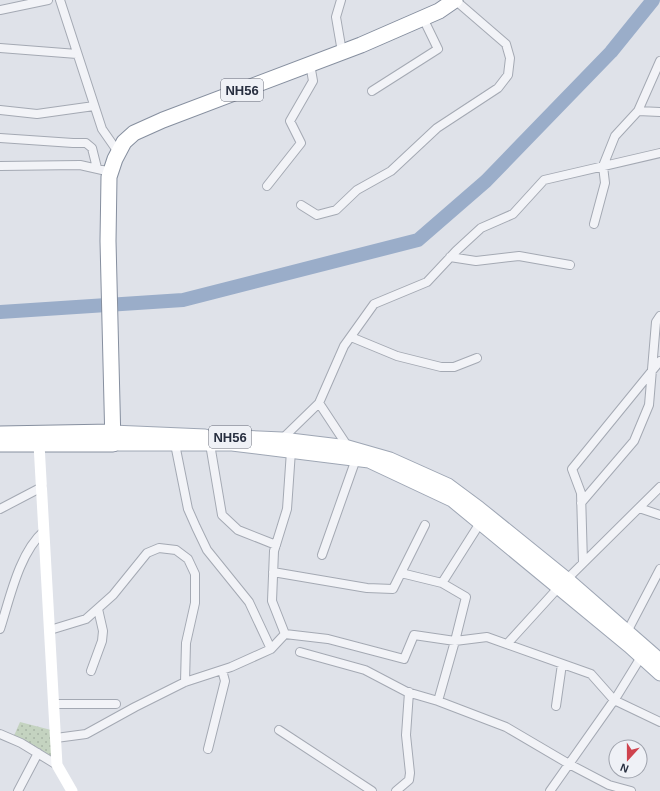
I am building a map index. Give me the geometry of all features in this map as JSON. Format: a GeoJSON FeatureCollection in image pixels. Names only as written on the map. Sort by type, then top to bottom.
{"type":"FeatureCollection","features":[{"type":"Feature","properties":{"kind":"highway","name":"NH56"},"geometry":{"type":"LineString","coordinates":[[113,438],[108,241],[109,177],[104,170],[115,159],[124,142],[134,133],[163,120],[342,52],[439,11],[455,0]]}},
{"type":"Feature","properties":{"kind":"highway","name":"NH56"},"geometry":{"type":"LineString","coordinates":[[0,434],[113,438]]}},
{"type":"Feature","properties":{"kind":"highway","name":"NH56"},"geometry":{"type":"LineString","coordinates":[[0,444],[39,444],[113,438]]}},
{"type":"Feature","properties":{"kind":"main road","name":"NH56"},"geometry":{"type":"LineString","coordinates":[[113,438],[282,439],[348,447]]}},
{"type":"Feature","properties":{"kind":"main road"},"geometry":{"type":"LineString","coordinates":[[113,438],[169,444],[232,444],[369,461],[452,500],[480,523],[628,632],[660,660]]}},
{"type":"Feature","properties":{"kind":"main road"},"geometry":{"type":"LineString","coordinates":[[348,447],[390,459],[448,485],[479,508],[660,674]]}},
{"type":"Feature","properties":{"kind":"street"},"geometry":{"type":"LineString","coordinates":[[0,10],[48,0]]}},
{"type":"Feature","properties":{"kind":"street"},"geometry":{"type":"LineString","coordinates":[[60,0],[102,130],[118,152]]}},
{"type":"Feature","properties":{"kind":"street"},"geometry":{"type":"LineString","coordinates":[[341,0],[336,17],[342,52]]}},
{"type":"Feature","properties":{"kind":"street"},"geometry":{"type":"LineString","coordinates":[[301,205],[317,215],[336,210],[357,190],[391,171],[437,128],[498,88],[508,75],[510,58],[506,44],[455,0]]}},
{"type":"Feature","properties":{"kind":"street"},"geometry":{"type":"LineString","coordinates":[[372,91],[438,49],[422,18]]}},
{"type":"Feature","properties":{"kind":"street"},"geometry":{"type":"LineString","coordinates":[[0,48],[77,54]]}},
{"type":"Feature","properties":{"kind":"street"},"geometry":{"type":"LineString","coordinates":[[594,224],[605,183],[603,166],[616,136],[638,111],[660,61]]}},
{"type":"Feature","properties":{"kind":"street"},"geometry":{"type":"LineString","coordinates":[[267,186],[301,143],[290,121],[313,80],[310,64]]}},
{"type":"Feature","properties":{"kind":"street"},"geometry":{"type":"LineString","coordinates":[[0,110],[37,114],[94,106]]}},
{"type":"Feature","properties":{"kind":"street"},"geometry":{"type":"LineString","coordinates":[[638,111],[660,112]]}},
{"type":"Feature","properties":{"kind":"street"},"geometry":{"type":"LineString","coordinates":[[0,138],[86,143],[92,148],[104,170]]}},
{"type":"Feature","properties":{"kind":"street"},"geometry":{"type":"LineString","coordinates":[[282,439],[319,403],[344,346],[374,304],[427,282],[450,257],[481,228],[513,214],[544,180],[660,153]]}},
{"type":"Feature","properties":{"kind":"street"},"geometry":{"type":"LineString","coordinates":[[0,166],[80,165],[104,170]]}},
{"type":"Feature","properties":{"kind":"street"},"geometry":{"type":"LineString","coordinates":[[450,257],[476,262],[519,256],[570,265]]}},
{"type":"Feature","properties":{"kind":"street"},"geometry":{"type":"LineString","coordinates":[[581,502],[634,441],[649,405],[656,322],[660,316]]}},
{"type":"Feature","properties":{"kind":"street"},"geometry":{"type":"LineString","coordinates":[[351,337],[397,356],[441,368],[454,367],[478,358]]}},
{"type":"Feature","properties":{"kind":"street"},"geometry":{"type":"LineString","coordinates":[[583,564],[581,493],[572,469],[660,361]]}},
{"type":"Feature","properties":{"kind":"street"},"geometry":{"type":"LineString","coordinates":[[319,403],[348,447]]}},
{"type":"Feature","properties":{"kind":"street"},"geometry":{"type":"LineString","coordinates":[[39,444],[57,765],[72,791]]}},
{"type":"Feature","properties":{"kind":"street"},"geometry":{"type":"LineString","coordinates":[[169,444],[188,509],[207,550],[249,602],[271,650]]}},
{"type":"Feature","properties":{"kind":"street"},"geometry":{"type":"LineString","coordinates":[[210,444],[222,515],[238,530],[276,545]]}},
{"type":"Feature","properties":{"kind":"street"},"geometry":{"type":"LineString","coordinates":[[285,634],[272,601],[274,551],[287,509],[291,451]]}},
{"type":"Feature","properties":{"kind":"street"},"geometry":{"type":"LineString","coordinates":[[322,555],[356,459]]}},
{"type":"Feature","properties":{"kind":"street"},"geometry":{"type":"LineString","coordinates":[[0,509],[42,487]]}},
{"type":"Feature","properties":{"kind":"street"},"geometry":{"type":"LineString","coordinates":[[508,644],[562,584],[660,487]]}},
{"type":"Feature","properties":{"kind":"street"},"geometry":{"type":"LineString","coordinates":[[639,508],[660,515]]}},
{"type":"Feature","properties":{"kind":"street"},"geometry":{"type":"LineString","coordinates":[[442,583],[480,523]]}},
{"type":"Feature","properties":{"kind":"street"},"geometry":{"type":"LineString","coordinates":[[273,572],[367,588],[393,589],[425,525]]}},
{"type":"Feature","properties":{"kind":"street"},"geometry":{"type":"LineString","coordinates":[[0,630],[26,554],[37,537],[44,531]]}},
{"type":"Feature","properties":{"kind":"street"},"geometry":{"type":"LineString","coordinates":[[50,630],[86,619],[114,595],[147,553],[159,548],[176,550],[188,559],[195,574],[195,603],[186,643],[185,682]]}},
{"type":"Feature","properties":{"kind":"street"},"geometry":{"type":"LineString","coordinates":[[628,632],[660,569]]}},
{"type":"Feature","properties":{"kind":"street"},"geometry":{"type":"LineString","coordinates":[[401,573],[442,583],[466,597],[438,701]]}},
{"type":"Feature","properties":{"kind":"street"},"geometry":{"type":"LineString","coordinates":[[91,670],[102,641],[103,631],[98,609]]}},
{"type":"Feature","properties":{"kind":"street"},"geometry":{"type":"LineString","coordinates":[[56,738],[86,734],[185,682],[222,670],[271,650],[285,634]]}},
{"type":"Feature","properties":{"kind":"street"},"geometry":{"type":"LineString","coordinates":[[285,634],[328,639],[404,659],[414,635],[455,641],[487,637],[591,674],[614,700],[660,722]]}},
{"type":"Feature","properties":{"kind":"street"},"geometry":{"type":"LineString","coordinates":[[300,652],[365,670],[409,692],[438,701],[506,727],[569,764],[609,785],[631,791]]}},
{"type":"Feature","properties":{"kind":"street"},"geometry":{"type":"LineString","coordinates":[[550,791],[614,700],[642,657]]}},
{"type":"Feature","properties":{"kind":"street"},"geometry":{"type":"LineString","coordinates":[[556,706],[562,664]]}},
{"type":"Feature","properties":{"kind":"street"},"geometry":{"type":"LineString","coordinates":[[208,749],[225,681],[222,670]]}},
{"type":"Feature","properties":{"kind":"street"},"geometry":{"type":"LineString","coordinates":[[396,791],[409,780],[410,773],[406,735],[409,692]]}},
{"type":"Feature","properties":{"kind":"street"},"geometry":{"type":"LineString","coordinates":[[54,704],[116,704]]}},
{"type":"Feature","properties":{"kind":"street"},"geometry":{"type":"LineString","coordinates":[[279,730],[372,791]]}},
{"type":"Feature","properties":{"kind":"street"},"geometry":{"type":"LineString","coordinates":[[0,734],[21,743],[57,765]]}},
{"type":"Feature","properties":{"kind":"street"},"geometry":{"type":"LineString","coordinates":[[18,791],[38,754]]}},
{"type":"Feature","properties":{"kind":"green space"},"geometry":{"type":"Polygon","coordinates":[[[20,722],[55,731],[56,763],[13,738],[20,722]]]}},
{"type":"Feature","properties":{"kind":"waterway"},"geometry":{"type":"LineString","coordinates":[[0,312],[183,300],[418,240],[486,181],[611,52],[653,0]]}}]}
